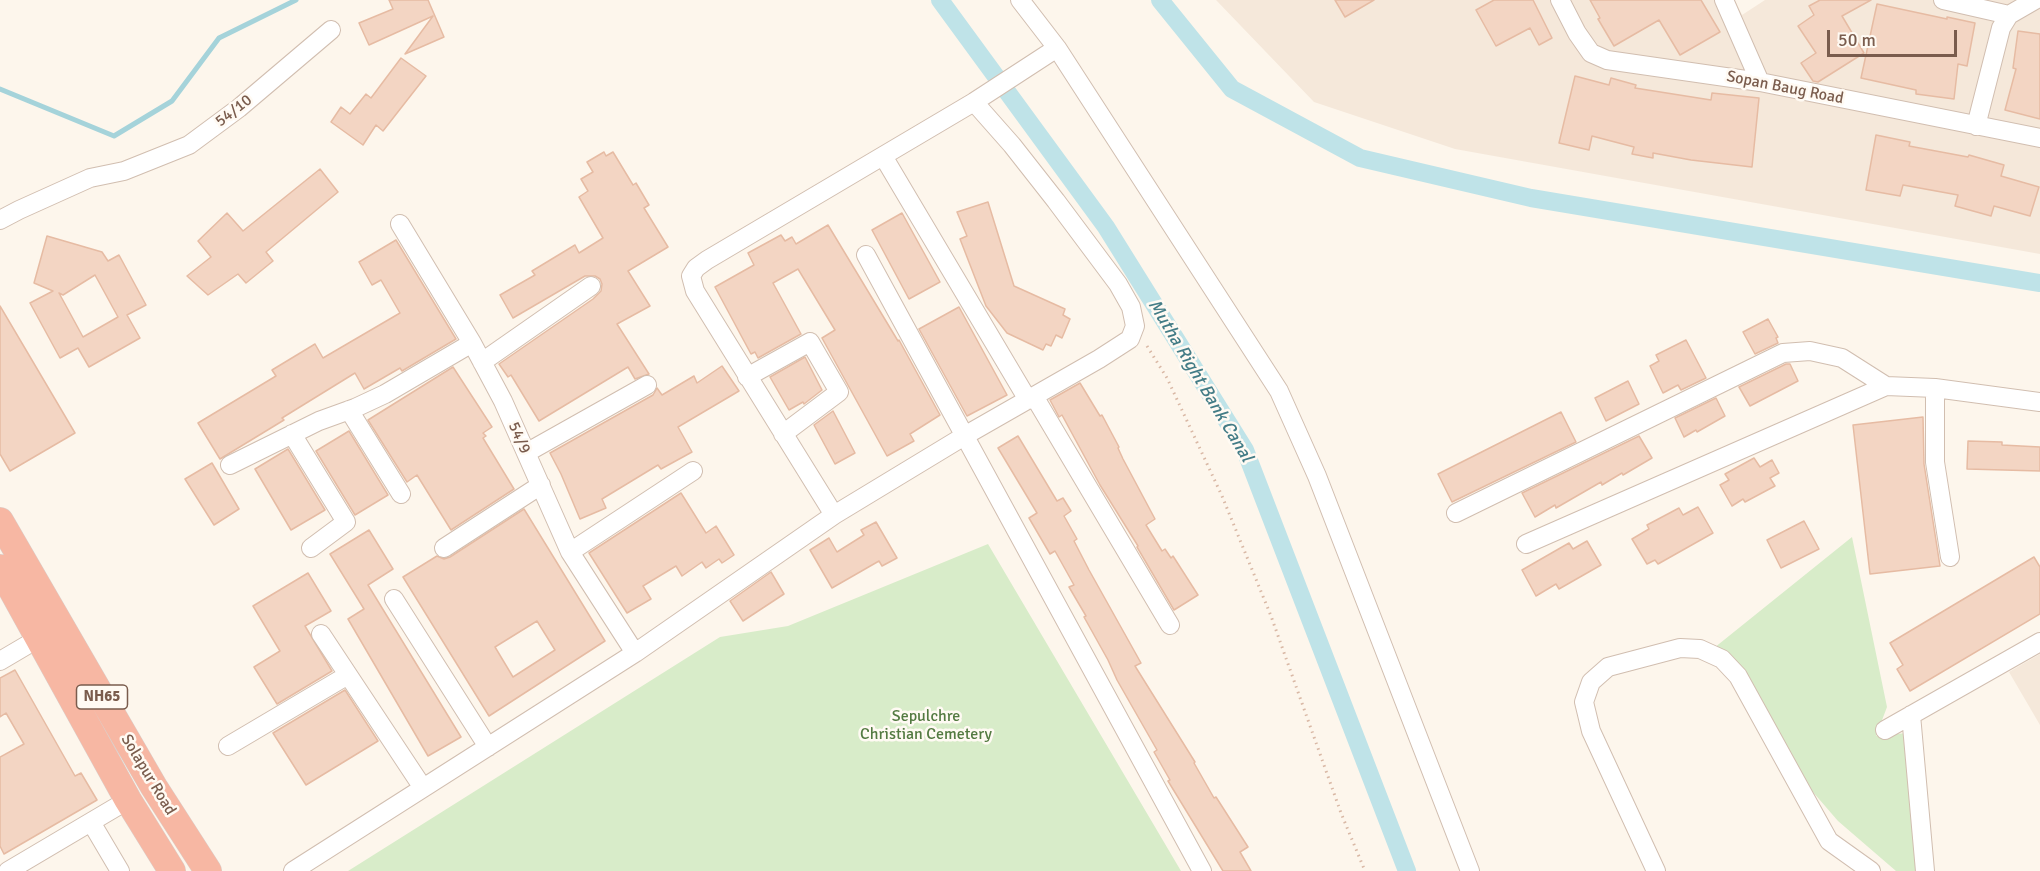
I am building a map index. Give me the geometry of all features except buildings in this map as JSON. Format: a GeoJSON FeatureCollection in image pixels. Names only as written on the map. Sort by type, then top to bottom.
{"type":"FeatureCollection","features":[{"type":"Feature","properties":{"kind":"highway","name":"Solapur Road"},"geometry":{"type":"LineString","coordinates":[[0,521],[153,787],[208,871]]}},
{"type":"Feature","properties":{"kind":"highway","name":"Solapur Road"},"geometry":{"type":"LineString","coordinates":[[0,568],[128,800],[172,871]]}},
{"type":"Feature","properties":{"kind":"street"},"geometry":{"type":"LineString","coordinates":[[1020,0],[1057,48],[1279,391],[1321,487],[1470,871]]}},
{"type":"Feature","properties":{"kind":"street","name":"Sopan Baug Road"},"geometry":{"type":"LineString","coordinates":[[1560,0],[1577,33],[1591,53],[1607,60],[1760,82],[2040,138]]}},
{"type":"Feature","properties":{"kind":"street"},"geometry":{"type":"LineString","coordinates":[[1724,0],[1760,82]]}},
{"type":"Feature","properties":{"kind":"street"},"geometry":{"type":"LineString","coordinates":[[1976,126],[2001,28],[2009,15],[2035,0]]}},
{"type":"Feature","properties":{"kind":"street"},"geometry":{"type":"LineString","coordinates":[[1952,1],[2009,15]]}},
{"type":"Feature","properties":{"kind":"street","name":"54/10"},"geometry":{"type":"LineString","coordinates":[[0,220],[90,178],[124,171],[189,145],[239,108],[331,30]]}},
{"type":"Feature","properties":{"kind":"street"},"geometry":{"type":"LineString","coordinates":[[834,515],[695,291],[691,276],[696,268],[707,260],[980,98],[1057,48]]}},
{"type":"Feature","properties":{"kind":"street"},"geometry":{"type":"LineString","coordinates":[[293,871],[635,653],[834,515],[1130,339],[1135,326],[1131,307],[1118,284],[1024,161],[980,98]]}},
{"type":"Feature","properties":{"kind":"street"},"geometry":{"type":"LineString","coordinates":[[883,156],[1170,625]]}},
{"type":"Feature","properties":{"kind":"street","name":"54/9"},"geometry":{"type":"LineString","coordinates":[[400,224],[482,362],[570,552],[635,653]]}},
{"type":"Feature","properties":{"kind":"street"},"geometry":{"type":"LineString","coordinates":[[866,255],[1202,871]]}},
{"type":"Feature","properties":{"kind":"street"},"geometry":{"type":"LineString","coordinates":[[482,362],[591,286]]}},
{"type":"Feature","properties":{"kind":"street"},"geometry":{"type":"LineString","coordinates":[[747,376],[810,342],[839,392],[783,434]]}},
{"type":"Feature","properties":{"kind":"street"},"geometry":{"type":"LineString","coordinates":[[230,465],[319,421],[385,394],[472,343]]}},
{"type":"Feature","properties":{"kind":"street"},"geometry":{"type":"LineString","coordinates":[[1456,513],[1784,353],[1810,351],[1842,358],[1886,386]]}},
{"type":"Feature","properties":{"kind":"street"},"geometry":{"type":"LineString","coordinates":[[526,453],[647,385]]}},
{"type":"Feature","properties":{"kind":"street"},"geometry":{"type":"LineString","coordinates":[[1526,544],[1886,386],[1935,388],[2040,402]]}},
{"type":"Feature","properties":{"kind":"street"},"geometry":{"type":"LineString","coordinates":[[1935,388],[1935,462],[1950,557]]}},
{"type":"Feature","properties":{"kind":"street"},"geometry":{"type":"LineString","coordinates":[[349,410],[401,494]]}},
{"type":"Feature","properties":{"kind":"street"},"geometry":{"type":"LineString","coordinates":[[292,434],[346,522],[310,548]]}},
{"type":"Feature","properties":{"kind":"street"},"geometry":{"type":"LineString","coordinates":[[570,552],[693,471]]}},
{"type":"Feature","properties":{"kind":"street"},"geometry":{"type":"LineString","coordinates":[[444,548],[540,485]]}},
{"type":"Feature","properties":{"kind":"street"},"geometry":{"type":"LineString","coordinates":[[394,598],[488,747]]}},
{"type":"Feature","properties":{"kind":"street"},"geometry":{"type":"LineString","coordinates":[[321,634],[423,788]]}},
{"type":"Feature","properties":{"kind":"street"},"geometry":{"type":"LineString","coordinates":[[0,661],[39,638]]}},
{"type":"Feature","properties":{"kind":"street"},"geometry":{"type":"LineString","coordinates":[[1885,730],[2040,642]]}},
{"type":"Feature","properties":{"kind":"street"},"geometry":{"type":"LineString","coordinates":[[1656,871],[1591,730],[1584,702],[1591,682],[1608,667],[1680,648],[1700,649],[1722,659],[1738,676],[1829,841],[1871,871]]}},
{"type":"Feature","properties":{"kind":"street"},"geometry":{"type":"LineString","coordinates":[[228,746],[348,675]]}},
{"type":"Feature","properties":{"kind":"street"},"geometry":{"type":"LineString","coordinates":[[1911,715],[1925,871]]}},
{"type":"Feature","properties":{"kind":"street"},"geometry":{"type":"LineString","coordinates":[[8,871],[128,800]]}},
{"type":"Feature","properties":{"kind":"street"},"geometry":{"type":"LineString","coordinates":[[91,822],[120,871]]}},
{"type":"Feature","properties":{"kind":"path"},"geometry":{"type":"LineString","coordinates":[[1135,326],[1167,378],[1222,496],[1272,616],[1341,813],[1365,871]]}},
{"type":"Feature","properties":{"kind":"shaded area"},"geometry":{"type":"Polygon","coordinates":[[[1216,0],[1735,0],[1742,15],[1765,0],[2040,0],[2040,254],[1455,149],[1314,102],[1216,0]]]}},
{"type":"Feature","properties":{"kind":"shaded area"},"geometry":{"type":"Polygon","coordinates":[[[2040,654],[2040,725],[2009,672],[2040,654]]]}},
{"type":"Feature","properties":{"kind":"green space"},"geometry":{"type":"Polygon","coordinates":[[[1852,537],[1887,707],[1876,736],[1907,733],[1930,871],[1896,871],[1838,821],[1806,784],[1714,648],[1852,537]]]}},
{"type":"Feature","properties":{"kind":"green space","name":"Sepulchre Christian Cemetery"},"geometry":{"type":"Polygon","coordinates":[[[988,544],[1181,871],[348,871],[720,637],[788,626],[988,544]]]}},
{"type":"Feature","properties":{"kind":"waterway"},"geometry":{"type":"LineString","coordinates":[[0,89],[114,136],[172,101],[219,38],[296,0]]}},
{"type":"Feature","properties":{"kind":"waterway","name":"Mutha Right Bank Canal"},"geometry":{"type":"LineString","coordinates":[[940,0],[1106,227],[1245,450],[1407,871]]}},
{"type":"Feature","properties":{"kind":"waterway"},"geometry":{"type":"LineString","coordinates":[[1160,0],[1232,89],[1360,158],[1531,198],[2040,283]]}}]}
